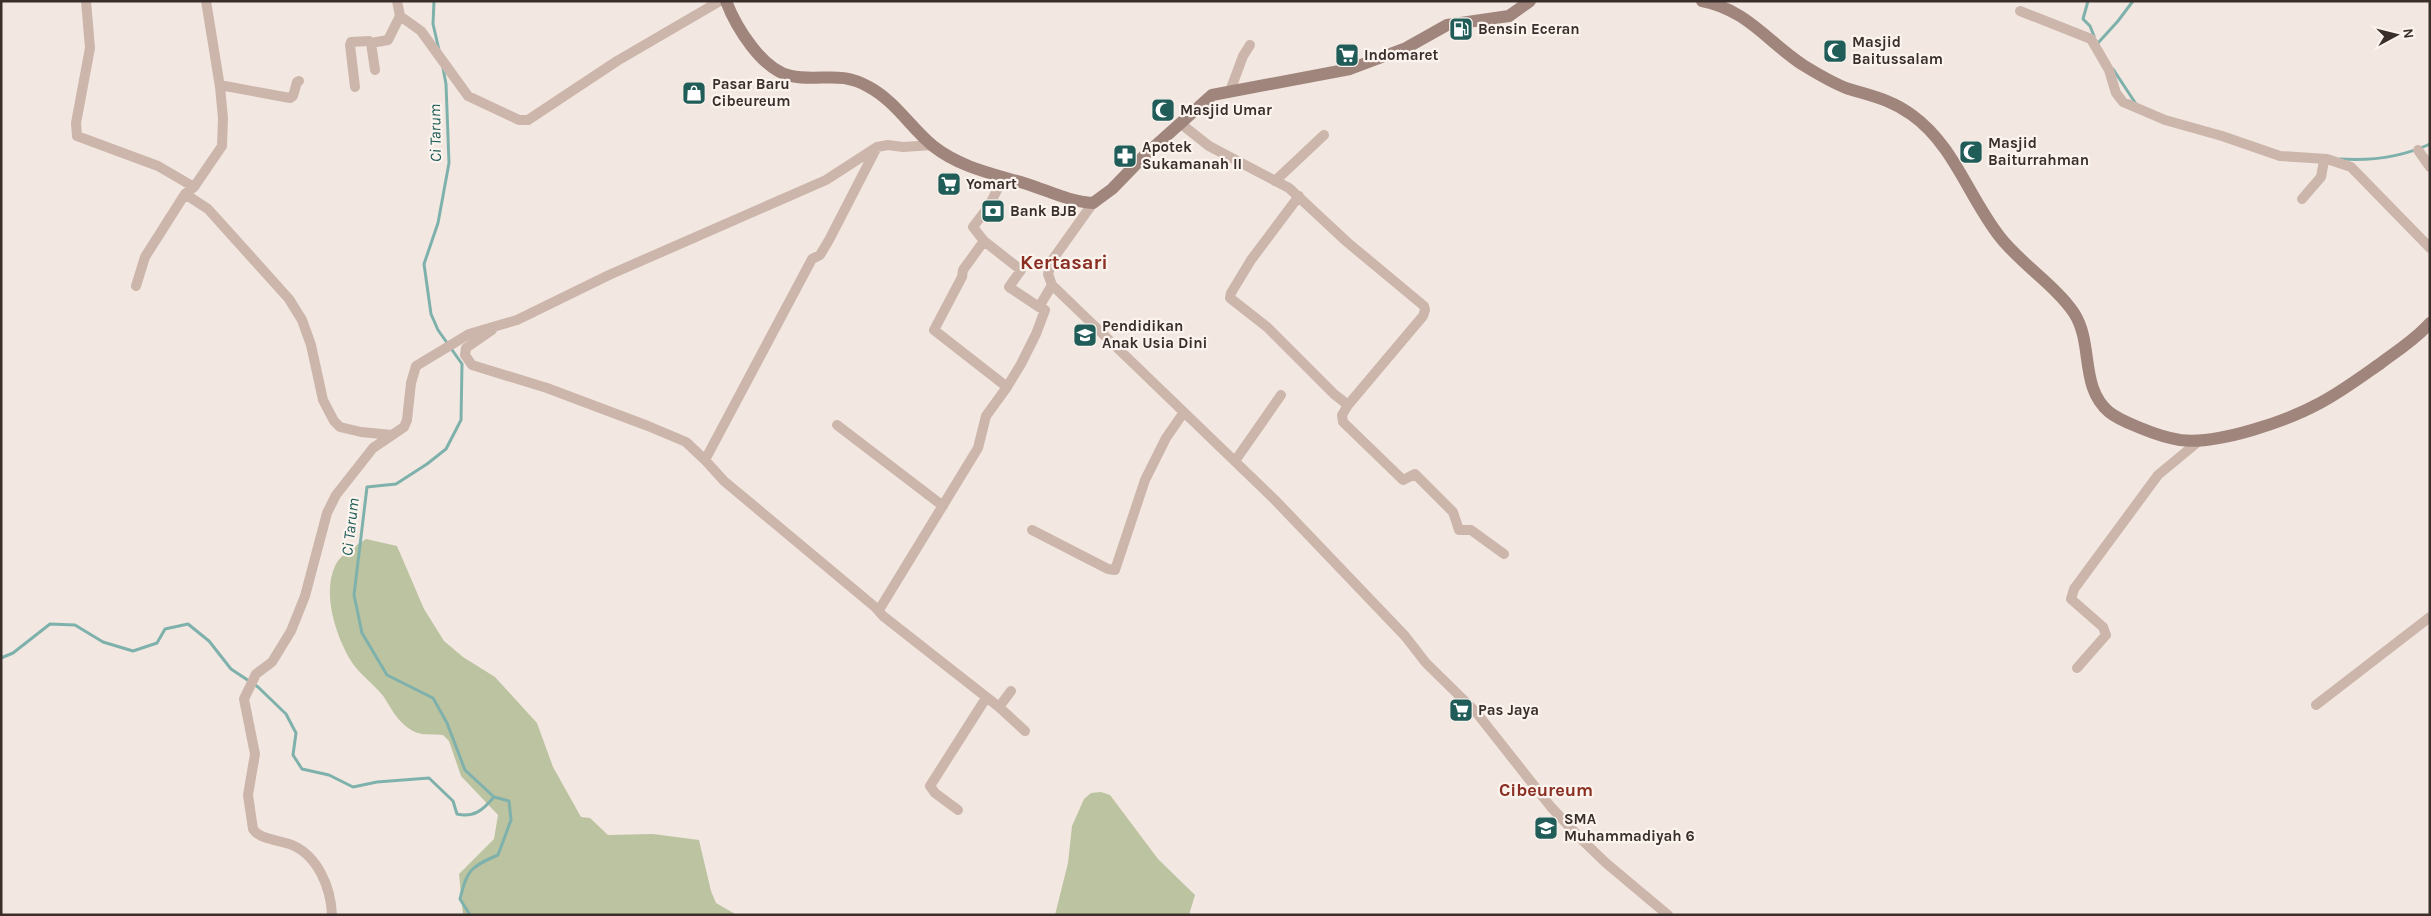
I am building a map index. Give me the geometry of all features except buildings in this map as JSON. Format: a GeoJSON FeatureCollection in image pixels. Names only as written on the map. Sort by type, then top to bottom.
{"type":"FeatureCollection","features":[{"type":"Feature","properties":{"kind":"main road"},"geometry":{"type":"LineString","coordinates":[[726,1],[734,20],[756,52],[781,73],[792,76],[846,77],[870,87],[890,102],[933,146],[961,164],[1072,200],[1093,203],[1112,189],[1180,123],[1212,95],[1318,77],[1350,69],[1406,48],[1447,25],[1509,16],[1530,1]]}},
{"type":"Feature","properties":{"kind":"main road"},"geometry":{"type":"LineString","coordinates":[[1702,1],[1728,8],[1745,18],[1801,64],[1819,75],[1846,88],[1882,97],[1915,117],[1939,142],[1958,167],[1984,215],[1998,235],[2012,252],[2072,310],[2082,330],[2091,386],[2103,406],[2123,421],[2153,433],[2180,440],[2199,441],[2238,434],[2318,404],[2378,365],[2430,324]]}},
{"type":"Feature","properties":{"kind":"street"},"geometry":{"type":"LineString","coordinates":[[86,1],[90,48],[76,123],[77,136],[158,166],[194,187]]}},
{"type":"Feature","properties":{"kind":"street"},"geometry":{"type":"LineString","coordinates":[[136,286],[144,257],[185,194],[194,187],[222,146],[223,118],[220,88],[206,1]]}},
{"type":"Feature","properties":{"kind":"street"},"geometry":{"type":"LineString","coordinates":[[355,87],[351,42],[369,41],[371,43],[388,40],[400,16],[397,1]]}},
{"type":"Feature","properties":{"kind":"street"},"geometry":{"type":"LineString","coordinates":[[400,16],[421,31],[468,96],[519,120],[528,120],[617,61],[720,1]]}},
{"type":"Feature","properties":{"kind":"street"},"geometry":{"type":"LineString","coordinates":[[2020,11],[2091,39],[2109,70],[2116,93],[2123,102],[2165,120],[2222,136],[2280,156],[2343,162],[2351,167],[2430,248]]}},
{"type":"Feature","properties":{"kind":"street"},"geometry":{"type":"LineString","coordinates":[[371,43],[375,70]]}},
{"type":"Feature","properties":{"kind":"street"},"geometry":{"type":"LineString","coordinates":[[1230,91],[1243,56],[1250,46]]}},
{"type":"Feature","properties":{"kind":"street"},"geometry":{"type":"LineString","coordinates":[[220,88],[222,86],[290,98],[293,96],[296,84],[299,81]]}},
{"type":"Feature","properties":{"kind":"street"},"geometry":{"type":"LineString","coordinates":[[1180,123],[1208,146],[1275,181],[1298,196],[1347,242],[1424,306],[1423,316],[1348,406],[1342,416],[1343,422],[1402,480],[1415,474],[1454,514],[1459,530],[1471,530],[1504,554]]}},
{"type":"Feature","properties":{"kind":"street"},"geometry":{"type":"LineString","coordinates":[[1275,181],[1324,134]]}},
{"type":"Feature","properties":{"kind":"street"},"geometry":{"type":"LineString","coordinates":[[332,915],[324,878],[309,856],[291,844],[261,836],[254,831],[249,792],[255,754],[244,703],[247,689],[256,674],[272,662],[291,631],[305,596],[328,513],[336,495],[373,448],[404,427],[407,420],[408,398],[416,366],[468,334],[517,320],[609,275],[826,180],[877,147],[888,144],[903,147],[933,146]]}},
{"type":"Feature","properties":{"kind":"street"},"geometry":{"type":"LineString","coordinates":[[705,460],[812,259],[820,255],[825,247],[877,147]]}},
{"type":"Feature","properties":{"kind":"street"},"geometry":{"type":"LineString","coordinates":[[2418,150],[2430,167]]}},
{"type":"Feature","properties":{"kind":"street"},"geometry":{"type":"LineString","coordinates":[[2302,199],[2321,177],[2324,161],[2327,159]]}},
{"type":"Feature","properties":{"kind":"street"},"geometry":{"type":"LineString","coordinates":[[878,610],[978,448],[986,416],[1007,387],[1045,314],[1045,310],[1009,287],[1021,270],[984,241],[973,227],[989,206],[1003,178]]}},
{"type":"Feature","properties":{"kind":"street"},"geometry":{"type":"LineString","coordinates":[[185,194],[208,210],[289,299],[302,320],[311,345],[325,407],[334,421],[340,427],[361,432],[392,435]]}},
{"type":"Feature","properties":{"kind":"street"},"geometry":{"type":"LineString","coordinates":[[1298,196],[1251,260],[1231,293],[1230,298],[1267,327],[1348,406]]}},
{"type":"Feature","properties":{"kind":"street"},"geometry":{"type":"LineString","coordinates":[[1093,203],[1053,259],[1048,274],[1052,285],[1235,461],[1381,610],[1426,663],[1476,712],[1551,807],[1581,839],[1666,914]]}},
{"type":"Feature","properties":{"kind":"street"},"geometry":{"type":"LineString","coordinates":[[984,241],[963,270],[962,277],[934,330],[1007,387]]}},
{"type":"Feature","properties":{"kind":"street"},"geometry":{"type":"LineString","coordinates":[[1039,307],[1052,285]]}},
{"type":"Feature","properties":{"kind":"street"},"geometry":{"type":"LineString","coordinates":[[497,326],[466,348],[465,355],[472,365],[548,388],[686,442],[724,481],[878,610],[1000,708],[1025,731]]}},
{"type":"Feature","properties":{"kind":"street"},"geometry":{"type":"LineString","coordinates":[[1235,461],[1281,395]]}},
{"type":"Feature","properties":{"kind":"street"},"geometry":{"type":"LineString","coordinates":[[1032,530],[1108,569],[1115,570],[1145,480],[1166,438],[1184,412]]}},
{"type":"Feature","properties":{"kind":"street"},"geometry":{"type":"LineString","coordinates":[[837,425],[943,506]]}},
{"type":"Feature","properties":{"kind":"street"},"geometry":{"type":"LineString","coordinates":[[2077,668],[2106,636],[2104,627],[2071,599],[2074,589],[2158,475],[2199,441]]}},
{"type":"Feature","properties":{"kind":"street"},"geometry":{"type":"LineString","coordinates":[[2316,705],[2430,617]]}},
{"type":"Feature","properties":{"kind":"street"},"geometry":{"type":"LineString","coordinates":[[1000,708],[1011,691]]}},
{"type":"Feature","properties":{"kind":"street"},"geometry":{"type":"LineString","coordinates":[[958,810],[935,793],[930,786],[986,698]]}},
{"type":"Feature","properties":{"kind":"green space"},"geometry":{"type":"Polygon","coordinates":[[[366,539],[397,546],[424,609],[444,641],[463,657],[495,677],[537,723],[553,767],[581,817],[590,818],[608,835],[653,834],[699,840],[711,891],[716,903],[737,915],[463,915],[459,874],[494,839],[498,815],[461,776],[449,741],[443,735],[420,734],[404,725],[380,692],[354,666],[345,651],[332,615],[330,602],[331,577],[337,562],[366,539]]]}},
{"type":"Feature","properties":{"kind":"green space"},"geometry":{"type":"Polygon","coordinates":[[[1101,792],[1110,795],[1158,859],[1195,895],[1189,915],[1055,915],[1068,863],[1072,826],[1084,799],[1091,793],[1101,792]]]}},
{"type":"Feature","properties":{"kind":"waterway","name":"Ci Tarum"},"geometry":{"type":"LineString","coordinates":[[434,1],[433,24],[439,50]]}},
{"type":"Feature","properties":{"kind":"waterway"},"geometry":{"type":"LineString","coordinates":[[2088,1],[2083,19],[2090,26],[2094,36]]}},
{"type":"Feature","properties":{"kind":"waterway"},"geometry":{"type":"LineString","coordinates":[[2098,43],[2133,1]]}},
{"type":"Feature","properties":{"kind":"waterway","name":"Ci Tarum"},"geometry":{"type":"LineString","coordinates":[[443,68],[446,84],[449,163],[438,223],[424,264],[431,314],[438,330],[462,364],[461,420],[446,449],[427,464],[396,484],[367,487],[354,595],[362,633],[387,675],[433,698],[447,723],[465,770],[494,797],[509,801],[511,820],[498,855],[481,863],[471,871],[465,882],[460,899],[470,915]]}},
{"type":"Feature","properties":{"kind":"waterway"},"geometry":{"type":"LineString","coordinates":[[2113,69],[2136,104]]}},
{"type":"Feature","properties":{"kind":"waterway"},"geometry":{"type":"LineString","coordinates":[[2340,159],[2386,157],[2430,144]]}},
{"type":"Feature","properties":{"kind":"waterway"},"geometry":{"type":"LineString","coordinates":[[1,658],[13,653],[50,624],[75,625],[103,642],[133,651],[157,643],[165,629],[188,624],[209,641],[231,669],[258,687],[286,714],[296,733],[293,755],[302,769],[329,775],[353,787],[377,782],[429,778],[453,801],[457,814],[463,815],[478,812],[494,797]]}},
{"type":"Feature","properties":{"kind":"place","name":"Bensin Eceran"},"geometry":{"type":"Point","coordinates":[1461,29]}},
{"type":"Feature","properties":{"kind":"place","name":"Masjid Baitussalam"},"geometry":{"type":"Point","coordinates":[1835,51]}},
{"type":"Feature","properties":{"kind":"place","name":"Indomaret"},"geometry":{"type":"Point","coordinates":[1347,55]}},
{"type":"Feature","properties":{"kind":"place","name":"Pasar Baru Cibeureum"},"geometry":{"type":"Point","coordinates":[694,93]}},
{"type":"Feature","properties":{"kind":"place","name":"Masjid Umar"},"geometry":{"type":"Point","coordinates":[1163,110]}},
{"type":"Feature","properties":{"kind":"place","name":"Masjid Baiturrahman"},"geometry":{"type":"Point","coordinates":[1971,152]}},
{"type":"Feature","properties":{"kind":"place","name":"Apotek Sukamanah II"},"geometry":{"type":"Point","coordinates":[1125,156]}},
{"type":"Feature","properties":{"kind":"place","name":"Yomart"},"geometry":{"type":"Point","coordinates":[949,184]}},
{"type":"Feature","properties":{"kind":"place","name":"Bank BJB"},"geometry":{"type":"Point","coordinates":[993,211]}},
{"type":"Feature","properties":{"kind":"place","name":"Pendidikan Anak Usia Dini"},"geometry":{"type":"Point","coordinates":[1085,335]}},
{"type":"Feature","properties":{"kind":"place","name":"Pas Jaya"},"geometry":{"type":"Point","coordinates":[1461,710]}},
{"type":"Feature","properties":{"kind":"place","name":"SMA Muhammadiyah 6"},"geometry":{"type":"Point","coordinates":[1546,828]}},
{"type":"Feature","properties":{"kind":"district","name":"Kertasari"},"geometry":{"type":"Point","coordinates":[1064,262]}},
{"type":"Feature","properties":{"kind":"district","name":"Cibeureum"},"geometry":{"type":"Point","coordinates":[1546,790]}}]}
